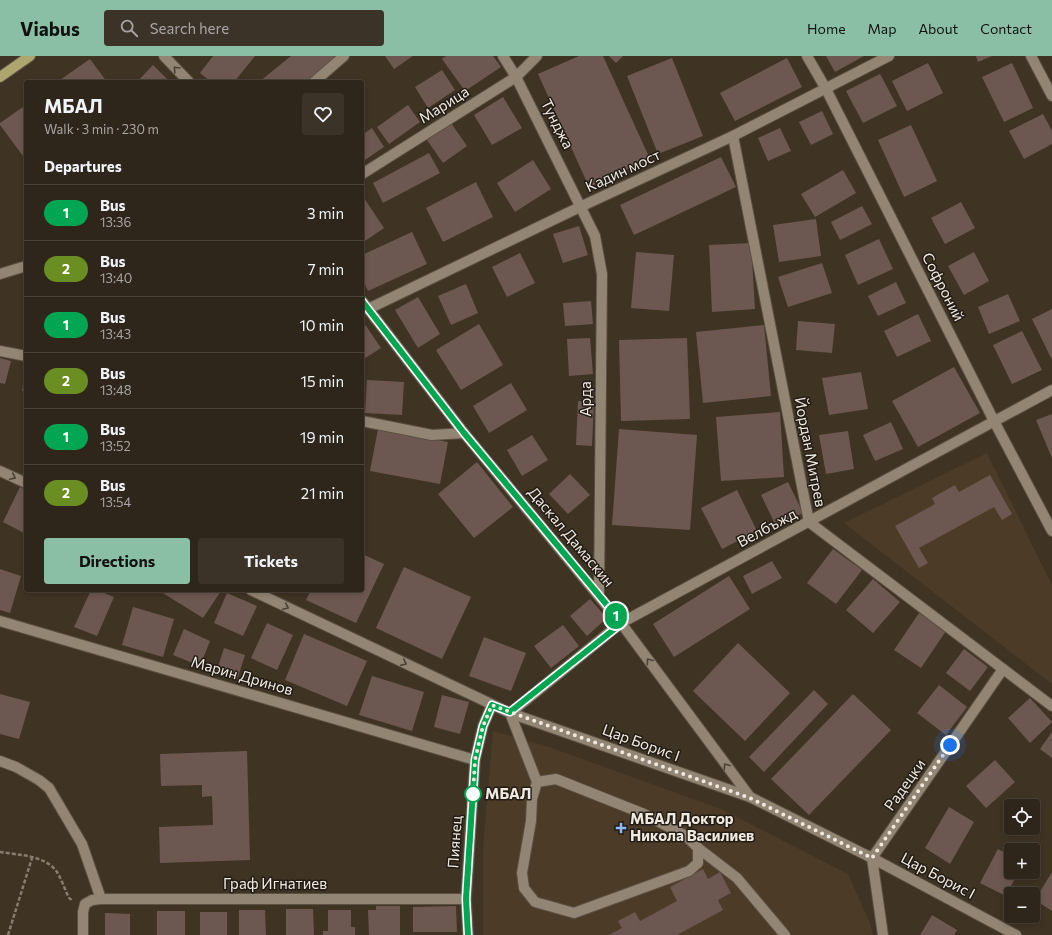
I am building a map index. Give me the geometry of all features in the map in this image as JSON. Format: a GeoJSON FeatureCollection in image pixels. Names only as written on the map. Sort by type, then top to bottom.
{"type":"FeatureCollection","features":[{"type":"Feature","properties":{"kind":"main road"},"geometry":{"type":"LineString","coordinates":[[0,77],[30,56]]}},
{"type":"Feature","properties":{"kind":"street"},"geometry":{"type":"LineString","coordinates":[[164,56],[187,80]]}},
{"type":"Feature","properties":{"kind":"street"},"geometry":{"type":"LineString","coordinates":[[316,80],[344,56]]}},
{"type":"Feature","properties":{"kind":"street","name":"Тунджа"},"geometry":{"type":"LineString","coordinates":[[503,56],[516,77],[582,206]]}},
{"type":"Feature","properties":{"kind":"street","name":"Марица"},"geometry":{"type":"LineString","coordinates":[[364,173],[516,77],[537,56]]}},
{"type":"Feature","properties":{"kind":"street","name":"Софроний"},"geometry":{"type":"LineString","coordinates":[[807,56],[826,89],[994,421],[1052,532]]}},
{"type":"Feature","properties":{"kind":"street","name":"Кадин мост"},"geometry":{"type":"LineString","coordinates":[[365,305],[733,136],[889,56]]}},
{"type":"Feature","properties":{"kind":"street"},"geometry":{"type":"LineString","coordinates":[[1031,56],[1052,96]]}},
{"type":"Feature","properties":{"kind":"street","name":"Йордан Митрев"},"geometry":{"type":"LineString","coordinates":[[733,136],[809,522],[1052,706]]}},
{"type":"Feature","properties":{"kind":"street","name":"Арда"},"geometry":{"type":"LineString","coordinates":[[582,206],[595,236],[602,274],[599,595]]}},
{"type":"Feature","properties":{"kind":"street"},"geometry":{"type":"LineString","coordinates":[[0,274],[24,267]]}},
{"type":"Feature","properties":{"kind":"street","name":"Даскал Дамаскин"},"geometry":{"type":"LineString","coordinates":[[365,305],[464,433],[622,623],[750,798]]}},
{"type":"Feature","properties":{"kind":"street"},"geometry":{"type":"LineString","coordinates":[[0,351],[24,356]]}},
{"type":"Feature","properties":{"kind":"street","name":"Велбъжд"},"geometry":{"type":"LineString","coordinates":[[510,712],[622,623],[1052,390]]}},
{"type":"Feature","properties":{"kind":"street"},"geometry":{"type":"LineString","coordinates":[[364,421],[432,435],[464,433]]}},
{"type":"Feature","properties":{"kind":"street"},"geometry":{"type":"LineString","coordinates":[[0,471],[24,482]]}},
{"type":"Feature","properties":{"kind":"street","name":"Цар Борис I"},"geometry":{"type":"LineString","coordinates":[[255,592],[492,705],[750,798],[872,858],[1016,935]]}},
{"type":"Feature","properties":{"kind":"street","name":"Марин Дринов"},"geometry":{"type":"LineString","coordinates":[[0,621],[475,760]]}},
{"type":"Feature","properties":{"kind":"street","name":"Радецки"},"geometry":{"type":"LineString","coordinates":[[872,858],[1003,669]]}},
{"type":"Feature","properties":{"kind":"street","name":"Пиянец"},"geometry":{"type":"LineString","coordinates":[[468,935],[466,899],[475,760],[483,726],[492,705]]}},
{"type":"Feature","properties":{"kind":"street"},"geometry":{"type":"LineString","coordinates":[[510,712],[538,782],[532,799],[531,820],[522,873],[524,888],[535,902],[574,913],[689,871],[698,863],[698,848]]}},
{"type":"Feature","properties":{"kind":"street"},"geometry":{"type":"LineString","coordinates":[[0,761],[16,767],[39,780],[49,788],[82,844],[101,899]]}},
{"type":"Feature","properties":{"kind":"street"},"geometry":{"type":"LineString","coordinates":[[538,782],[556,779],[644,814],[686,836],[698,848],[737,878],[785,935]]}},
{"type":"Feature","properties":{"kind":"street"},"geometry":{"type":"LineString","coordinates":[[872,858],[883,935]]}},
{"type":"Feature","properties":{"kind":"street","name":"Граф Игнатиев"},"geometry":{"type":"LineString","coordinates":[[86,904],[92,900],[101,899],[466,899]]}},
{"type":"Feature","properties":{"kind":"street"},"geometry":{"type":"LineString","coordinates":[[83,935],[83,912],[86,904]]}},
{"type":"Feature","properties":{"kind":"path"},"geometry":{"type":"LineString","coordinates":[[0,852],[32,858],[49,864],[58,873],[69,898],[73,901],[86,904]]}},
{"type":"Feature","properties":{"kind":"path"},"geometry":{"type":"LineString","coordinates":[[8,935],[32,858]]}},
{"type":"Feature","properties":{"kind":"shaded area"},"geometry":{"type":"Polygon","coordinates":[[[987,453],[1052,585],[1052,684],[844,523],[987,453]]]}},
{"type":"Feature","properties":{"kind":"shaded area","name":"МБАЛ Доктор Никола Василиев"},"geometry":{"type":"Polygon","coordinates":[[[493,731],[549,747],[721,809],[848,874],[870,923],[873,935],[483,935],[483,847],[493,731]]]}},
{"type":"Feature","properties":{"kind":"building"},"geometry":{"type":"Polygon","coordinates":[[[213,56],[255,56],[236,80],[209,80],[200,73],[213,56]]]}},
{"type":"Feature","properties":{"kind":"building"},"geometry":{"type":"Polygon","coordinates":[[[291,56],[338,56],[308,80],[261,80],[291,56]]]}},
{"type":"Feature","properties":{"kind":"building"},"geometry":{"type":"Polygon","coordinates":[[[385,56],[413,56],[394,69],[385,56]]]}},
{"type":"Feature","properties":{"kind":"building"},"geometry":{"type":"Polygon","coordinates":[[[446,56],[493,56],[501,67],[465,91],[442,59],[446,56]]]}},
{"type":"Feature","properties":{"kind":"building"},"geometry":{"type":"Polygon","coordinates":[[[579,56],[603,56],[650,159],[589,187],[538,74],[579,56]]]}},
{"type":"Feature","properties":{"kind":"building"},"geometry":{"type":"Polygon","coordinates":[[[609,56],[623,56],[616,63],[609,56]]]}},
{"type":"Feature","properties":{"kind":"building"},"geometry":{"type":"Polygon","coordinates":[[[826,56],[864,56],[835,72],[826,56]]]}},
{"type":"Feature","properties":{"kind":"building"},"geometry":{"type":"Polygon","coordinates":[[[976,56],[992,56],[978,62],[976,56]]]}},
{"type":"Feature","properties":{"kind":"building"},"geometry":{"type":"Polygon","coordinates":[[[672,58],[703,136],[658,154],[627,76],[672,58]]]}},
{"type":"Feature","properties":{"kind":"building"},"geometry":{"type":"Polygon","coordinates":[[[787,58],[802,87],[735,121],[720,93],[787,58]]]}},
{"type":"Feature","properties":{"kind":"building"},"geometry":{"type":"Polygon","coordinates":[[[90,59],[106,80],[60,80],[90,59]]]}},
{"type":"Feature","properties":{"kind":"building"},"geometry":{"type":"Polygon","coordinates":[[[928,63],[943,93],[907,111],[892,81],[928,63]]]}},
{"type":"Feature","properties":{"kind":"building"},"geometry":{"type":"Polygon","coordinates":[[[1012,63],[1033,108],[1004,122],[982,77],[1012,63]]]}},
{"type":"Feature","properties":{"kind":"building"},"geometry":{"type":"Polygon","coordinates":[[[153,65],[168,80],[139,80],[153,65]]]}},
{"type":"Feature","properties":{"kind":"building"},"geometry":{"type":"Polygon","coordinates":[[[442,70],[455,90],[428,108],[415,87],[442,70]]]}},
{"type":"Feature","properties":{"kind":"building"},"geometry":{"type":"Polygon","coordinates":[[[880,74],[897,106],[863,123],[846,91],[880,74]]]}},
{"type":"Feature","properties":{"kind":"building"},"geometry":{"type":"Polygon","coordinates":[[[503,97],[522,128],[492,145],[474,115],[503,97]]]}},
{"type":"Feature","properties":{"kind":"building"},"geometry":{"type":"Polygon","coordinates":[[[408,105],[420,122],[389,144],[377,127],[408,105]]]}},
{"type":"Feature","properties":{"kind":"building"},"geometry":{"type":"Polygon","coordinates":[[[24,106],[24,157],[0,125],[0,123],[24,106]]]}},
{"type":"Feature","properties":{"kind":"building"},"geometry":{"type":"Polygon","coordinates":[[[822,111],[833,134],[811,145],[799,122],[822,111]]]}},
{"type":"Feature","properties":{"kind":"building"},"geometry":{"type":"Polygon","coordinates":[[[1043,114],[1052,131],[1052,144],[1024,159],[1009,131],[1043,114]]]}},
{"type":"Feature","properties":{"kind":"building"},"geometry":{"type":"Polygon","coordinates":[[[451,123],[467,146],[443,163],[427,140],[451,123]]]}},
{"type":"Feature","properties":{"kind":"building"},"geometry":{"type":"Polygon","coordinates":[[[911,125],[937,181],[904,197],[878,140],[911,125]]]}},
{"type":"Feature","properties":{"kind":"building"},"geometry":{"type":"Polygon","coordinates":[[[372,128],[384,147],[364,161],[364,134],[372,128]]]}},
{"type":"Feature","properties":{"kind":"building"},"geometry":{"type":"Polygon","coordinates":[[[780,128],[791,151],[768,161],[758,138],[780,128]]]}},
{"type":"Feature","properties":{"kind":"building"},"geometry":{"type":"Polygon","coordinates":[[[429,153],[440,173],[383,203],[373,183],[429,153]]]}},
{"type":"Feature","properties":{"kind":"building"},"geometry":{"type":"Polygon","coordinates":[[[721,157],[736,187],[634,235],[620,205],[721,157]]]}},
{"type":"Feature","properties":{"kind":"building"},"geometry":{"type":"Polygon","coordinates":[[[533,160],[551,189],[515,212],[497,183],[533,160]]]}},
{"type":"Feature","properties":{"kind":"building"},"geometry":{"type":"Polygon","coordinates":[[[843,170],[856,193],[815,217],[801,194],[843,170]]]}},
{"type":"Feature","properties":{"kind":"building"},"geometry":{"type":"Polygon","coordinates":[[[476,182],[493,217],[443,242],[426,208],[476,182]]]}},
{"type":"Feature","properties":{"kind":"building"},"geometry":{"type":"Polygon","coordinates":[[[364,198],[384,228],[364,242],[364,198]]]}},
{"type":"Feature","properties":{"kind":"building"},"geometry":{"type":"Polygon","coordinates":[[[961,202],[975,228],[945,244],[931,218],[961,202]]]}},
{"type":"Feature","properties":{"kind":"building"},"geometry":{"type":"Polygon","coordinates":[[[862,206],[872,224],[840,240],[831,222],[862,206]]]}},
{"type":"Feature","properties":{"kind":"building"},"geometry":{"type":"Polygon","coordinates":[[[816,219],[821,256],[779,262],[773,225],[816,219]]]}},
{"type":"Feature","properties":{"kind":"building"},"geometry":{"type":"Polygon","coordinates":[[[579,226],[588,255],[563,263],[553,234],[579,226]]]}},
{"type":"Feature","properties":{"kind":"building"},"geometry":{"type":"Polygon","coordinates":[[[412,232],[427,264],[368,291],[364,282],[364,254],[412,232]]]}},
{"type":"Feature","properties":{"kind":"building"},"geometry":{"type":"Polygon","coordinates":[[[879,239],[893,269],[858,285],[845,255],[879,239]]]}},
{"type":"Feature","properties":{"kind":"building"},"geometry":{"type":"Polygon","coordinates":[[[751,243],[755,309],[712,312],[709,245],[751,243]]]}},
{"type":"Feature","properties":{"kind":"building"},"geometry":{"type":"Polygon","coordinates":[[[636,252],[674,255],[669,311],[631,308],[636,252]]]}},
{"type":"Feature","properties":{"kind":"building"},"geometry":{"type":"Polygon","coordinates":[[[974,252],[989,281],[964,295],[948,266],[974,252]]]}},
{"type":"Feature","properties":{"kind":"building"},"geometry":{"type":"Polygon","coordinates":[[[520,253],[535,283],[507,297],[492,267],[520,253]]]}},
{"type":"Feature","properties":{"kind":"building"},"geometry":{"type":"Polygon","coordinates":[[[822,263],[832,293],[788,307],[778,277],[822,263]]]}},
{"type":"Feature","properties":{"kind":"building"},"geometry":{"type":"Polygon","coordinates":[[[896,282],[906,303],[878,316],[868,296],[896,282]]]}},
{"type":"Feature","properties":{"kind":"building"},"geometry":{"type":"Polygon","coordinates":[[[466,284],[478,313],[451,325],[438,296],[466,284]]]}},
{"type":"Feature","properties":{"kind":"building"},"geometry":{"type":"Polygon","coordinates":[[[1008,294],[1020,321],[989,334],[978,307],[1008,294]]]}},
{"type":"Feature","properties":{"kind":"building"},"geometry":{"type":"Polygon","coordinates":[[[418,297],[440,334],[418,348],[395,310],[418,297]]]}},
{"type":"Feature","properties":{"kind":"building"},"geometry":{"type":"Polygon","coordinates":[[[591,301],[593,324],[565,326],[563,303],[591,301]]]}},
{"type":"Feature","properties":{"kind":"building"},"geometry":{"type":"Polygon","coordinates":[[[1052,309],[1052,360],[1032,319],[1052,309]]]}},
{"type":"Feature","properties":{"kind":"building"},"geometry":{"type":"Polygon","coordinates":[[[918,314],[931,341],[897,357],[884,331],[918,314]]]}},
{"type":"Feature","properties":{"kind":"building"},"geometry":{"type":"Polygon","coordinates":[[[798,321],[835,324],[832,353],[796,350],[798,321]]]}},
{"type":"Feature","properties":{"kind":"building"},"geometry":{"type":"Polygon","coordinates":[[[364,323],[381,348],[364,359],[364,323]]]}},
{"type":"Feature","properties":{"kind":"building"},"geometry":{"type":"Polygon","coordinates":[[[479,324],[503,365],[461,390],[436,350],[479,324]]]}},
{"type":"Feature","properties":{"kind":"building"},"geometry":{"type":"Polygon","coordinates":[[[764,325],[771,396],[703,403],[696,332],[764,325]]]}},
{"type":"Feature","properties":{"kind":"building"},"geometry":{"type":"Polygon","coordinates":[[[1022,331],[1042,370],[1012,384],[993,345],[1022,331]]]}},
{"type":"Feature","properties":{"kind":"building"},"geometry":{"type":"Polygon","coordinates":[[[590,338],[593,374],[569,376],[567,339],[590,338]]]}},
{"type":"Feature","properties":{"kind":"building"},"geometry":{"type":"Polygon","coordinates":[[[687,338],[690,419],[621,421],[619,340],[687,338]]]}},
{"type":"Feature","properties":{"kind":"building"},"geometry":{"type":"Polygon","coordinates":[[[0,358],[11,361],[5,384],[0,383],[0,358]]]}},
{"type":"Feature","properties":{"kind":"building"},"geometry":{"type":"Polygon","coordinates":[[[954,367],[980,413],[918,447],[892,401],[954,367]]]}},
{"type":"Feature","properties":{"kind":"building"},"geometry":{"type":"Polygon","coordinates":[[[861,372],[868,409],[829,415],[822,378],[861,372]]]}},
{"type":"Feature","properties":{"kind":"building"},"geometry":{"type":"Polygon","coordinates":[[[24,378],[24,392],[22,391],[24,378]]]}},
{"type":"Feature","properties":{"kind":"building"},"geometry":{"type":"Polygon","coordinates":[[[367,380],[404,382],[402,415],[365,413],[367,380]]]}},
{"type":"Feature","properties":{"kind":"building"},"geometry":{"type":"Polygon","coordinates":[[[511,383],[527,410],[489,433],[473,406],[511,383]]]}},
{"type":"Feature","properties":{"kind":"building"},"geometry":{"type":"Polygon","coordinates":[[[578,401],[594,402],[592,446],[576,445],[578,401]]]}},
{"type":"Feature","properties":{"kind":"building"},"geometry":{"type":"Polygon","coordinates":[[[780,412],[784,477],[721,481],[716,417],[780,412]]]}},
{"type":"Feature","properties":{"kind":"building"},"geometry":{"type":"Polygon","coordinates":[[[1052,414],[1052,458],[1036,420],[1052,414]]]}},
{"type":"Feature","properties":{"kind":"building"},"geometry":{"type":"Polygon","coordinates":[[[891,422],[903,449],[875,461],[863,435],[891,422]]]}},
{"type":"Feature","properties":{"kind":"building"},"geometry":{"type":"Polygon","coordinates":[[[378,429],[448,442],[440,484],[370,471],[378,429]]]}},
{"type":"Feature","properties":{"kind":"building"},"geometry":{"type":"Polygon","coordinates":[[[619,429],[697,435],[690,530],[612,525],[619,429]]]}},
{"type":"Feature","properties":{"kind":"building"},"geometry":{"type":"Polygon","coordinates":[[[848,431],[854,469],[826,474],[819,435],[848,431]]]}},
{"type":"Feature","properties":{"kind":"building"},"geometry":{"type":"Polygon","coordinates":[[[532,435],[548,460],[522,476],[507,450],[532,435]]]}},
{"type":"Feature","properties":{"kind":"building"},"geometry":{"type":"Polygon","coordinates":[[[477,462],[513,507],[474,538],[438,494],[477,462]]]}},
{"type":"Feature","properties":{"kind":"building"},"geometry":{"type":"Polygon","coordinates":[[[570,474],[590,495],[568,514],[549,494],[570,474]]]}},
{"type":"Feature","properties":{"kind":"building"},"geometry":{"type":"Polygon","coordinates":[[[990,475],[1012,514],[1002,520],[994,507],[919,548],[928,563],[919,568],[895,526],[935,504],[932,498],[955,485],[959,492],[990,475]]]}},
{"type":"Feature","properties":{"kind":"building"},"geometry":{"type":"Polygon","coordinates":[[[788,482],[803,513],[776,526],[761,495],[788,482]]]}},
{"type":"Feature","properties":{"kind":"building"},"geometry":{"type":"Polygon","coordinates":[[[20,487],[24,489],[24,533],[3,522],[20,487]]]}},
{"type":"Feature","properties":{"kind":"building"},"geometry":{"type":"Polygon","coordinates":[[[737,490],[757,531],[722,549],[701,508],[737,490]]]}},
{"type":"Feature","properties":{"kind":"building"},"geometry":{"type":"Polygon","coordinates":[[[833,549],[862,570],[836,604],[807,583],[833,549]]]}},
{"type":"Feature","properties":{"kind":"building"},"geometry":{"type":"Polygon","coordinates":[[[364,555],[384,564],[356,623],[306,600],[310,592],[364,592],[364,555]]]}},
{"type":"Feature","properties":{"kind":"building"},"geometry":{"type":"Polygon","coordinates":[[[772,561],[782,578],[752,594],[743,576],[772,561]]]}},
{"type":"Feature","properties":{"kind":"building"},"geometry":{"type":"Polygon","coordinates":[[[404,567],[471,597],[442,659],[376,628],[404,567]]]}},
{"type":"Feature","properties":{"kind":"building"},"geometry":{"type":"Polygon","coordinates":[[[0,569],[21,576],[10,613],[0,610],[0,569]]]}},
{"type":"Feature","properties":{"kind":"building"},"geometry":{"type":"Polygon","coordinates":[[[729,576],[750,609],[674,657],[653,624],[729,576]]]}},
{"type":"Feature","properties":{"kind":"building"},"geometry":{"type":"Polygon","coordinates":[[[873,579],[900,602],[873,633],[846,610],[873,579]]]}},
{"type":"Feature","properties":{"kind":"building"},"geometry":{"type":"Polygon","coordinates":[[[90,592],[102,592],[114,597],[97,636],[74,627],[90,592]]]}},
{"type":"Feature","properties":{"kind":"building"},"geometry":{"type":"Polygon","coordinates":[[[161,592],[220,592],[203,618],[161,592]]]}},
{"type":"Feature","properties":{"kind":"building"},"geometry":{"type":"Polygon","coordinates":[[[227,593],[257,606],[243,636],[214,623],[227,593]]]}},
{"type":"Feature","properties":{"kind":"building"},"geometry":{"type":"Polygon","coordinates":[[[590,599],[607,618],[587,636],[570,616],[590,599]]]}},
{"type":"Feature","properties":{"kind":"building"},"geometry":{"type":"Polygon","coordinates":[[[133,607],[174,619],[163,657],[122,645],[133,607]]]}},
{"type":"Feature","properties":{"kind":"building"},"geometry":{"type":"Polygon","coordinates":[[[919,613],[946,631],[921,668],[894,650],[919,613]]]}},
{"type":"Feature","properties":{"kind":"building"},"geometry":{"type":"Polygon","coordinates":[[[267,623],[293,635],[277,670],[251,658],[267,623]]]}},
{"type":"Feature","properties":{"kind":"building"},"geometry":{"type":"Polygon","coordinates":[[[563,625],[579,646],[551,668],[534,646],[563,625]]]}},
{"type":"Feature","properties":{"kind":"building"},"geometry":{"type":"Polygon","coordinates":[[[184,629],[210,641],[200,666],[173,655],[184,629]]]}},
{"type":"Feature","properties":{"kind":"building"},"geometry":{"type":"Polygon","coordinates":[[[304,634],[367,661],[347,706],[285,680],[304,634]]]}},
{"type":"Feature","properties":{"kind":"building"},"geometry":{"type":"Polygon","coordinates":[[[484,637],[526,653],[511,691],[469,676],[484,637]]]}},
{"type":"Feature","properties":{"kind":"building"},"geometry":{"type":"Polygon","coordinates":[[[738,643],[790,693],[745,741],[693,691],[738,643]]]}},
{"type":"Feature","properties":{"kind":"building"},"geometry":{"type":"Polygon","coordinates":[[[224,648],[245,655],[237,680],[216,673],[224,648]]]}},
{"type":"Feature","properties":{"kind":"building"},"geometry":{"type":"Polygon","coordinates":[[[964,649],[988,667],[970,691],[946,673],[964,649]]]}},
{"type":"Feature","properties":{"kind":"building"},"geometry":{"type":"Polygon","coordinates":[[[372,676],[424,692],[412,731],[359,715],[372,676]]]}},
{"type":"Feature","properties":{"kind":"building"},"geometry":{"type":"Polygon","coordinates":[[[939,685],[967,707],[946,735],[917,713],[939,685]]]}},
{"type":"Feature","properties":{"kind":"building"},"geometry":{"type":"Polygon","coordinates":[[[814,690],[828,704],[764,772],[749,757],[814,690]]]}},
{"type":"Feature","properties":{"kind":"building"},"geometry":{"type":"Polygon","coordinates":[[[0,694],[30,702],[19,739],[0,734],[0,694]]]}},
{"type":"Feature","properties":{"kind":"building"},"geometry":{"type":"Polygon","coordinates":[[[853,694],[891,730],[809,815],[771,779],[853,694]]]}},
{"type":"Feature","properties":{"kind":"building"},"geometry":{"type":"Polygon","coordinates":[[[442,695],[469,702],[460,734],[434,727],[442,695]]]}},
{"type":"Feature","properties":{"kind":"building"},"geometry":{"type":"Polygon","coordinates":[[[1030,698],[1052,722],[1030,743],[1008,718],[1030,698]]]}},
{"type":"Feature","properties":{"kind":"building"},"geometry":{"type":"Polygon","coordinates":[[[1052,732],[1052,758],[1040,749],[1052,732]]]}},
{"type":"Feature","properties":{"kind":"building"},"geometry":{"type":"Polygon","coordinates":[[[247,751],[250,860],[160,863],[159,827],[213,825],[212,796],[202,797],[202,785],[161,786],[160,754],[247,751]]]}},
{"type":"Feature","properties":{"kind":"building"},"geometry":{"type":"Polygon","coordinates":[[[995,760],[1015,782],[986,808],[966,786],[995,760]]]}},
{"type":"Feature","properties":{"kind":"building"},"geometry":{"type":"Polygon","coordinates":[[[949,807],[974,822],[950,864],[925,848],[949,807]]]}},
{"type":"Feature","properties":{"kind":"building"},"geometry":{"type":"Polygon","coordinates":[[[998,849],[1004,852],[1004,879],[1014,879],[1010,887],[1004,887],[1004,895],[980,883],[998,849]]]}},
{"type":"Feature","properties":{"kind":"building"},"geometry":{"type":"Polygon","coordinates":[[[703,869],[708,879],[720,872],[731,893],[718,900],[723,910],[677,935],[609,935],[622,928],[618,921],[635,912],[640,921],[677,901],[670,887],[703,869]]]}},
{"type":"Feature","properties":{"kind":"building"},"geometry":{"type":"Polygon","coordinates":[[[1052,872],[1052,911],[1040,903],[1040,892],[1052,872]]]}},
{"type":"Feature","properties":{"kind":"building"},"geometry":{"type":"Polygon","coordinates":[[[376,906],[400,906],[400,935],[369,935],[368,910],[376,910],[376,906]]]}},
{"type":"Feature","properties":{"kind":"building"},"geometry":{"type":"Polygon","coordinates":[[[456,906],[457,932],[413,932],[413,907],[456,906]]]}},
{"type":"Feature","properties":{"kind":"building"},"geometry":{"type":"Polygon","coordinates":[[[286,909],[313,909],[314,935],[286,935],[286,909]]]}},
{"type":"Feature","properties":{"kind":"building"},"geometry":{"type":"Polygon","coordinates":[[[239,910],[265,910],[266,935],[239,935],[239,910]]]}},
{"type":"Feature","properties":{"kind":"building"},"geometry":{"type":"Polygon","coordinates":[[[328,910],[351,910],[351,927],[355,927],[355,935],[323,935],[323,931],[328,931],[328,910]]]}},
{"type":"Feature","properties":{"kind":"building"},"geometry":{"type":"Polygon","coordinates":[[[157,911],[185,911],[185,935],[157,935],[157,911]]]}},
{"type":"Feature","properties":{"kind":"building"},"geometry":{"type":"Polygon","coordinates":[[[200,912],[227,912],[227,935],[200,935],[200,912]]]}},
{"type":"Feature","properties":{"kind":"building"},"geometry":{"type":"Polygon","coordinates":[[[105,913],[130,914],[130,935],[105,935],[105,913]]]}},
{"type":"Feature","properties":{"kind":"building"},"geometry":{"type":"Polygon","coordinates":[[[932,915],[957,930],[954,935],[920,935],[932,915]]]}},
{"type":"Feature","properties":{"kind":"bus line","name":"1"},"geometry":{"type":"LineString","coordinates":[[364,304],[464,433],[622,623],[510,712],[492,705],[483,726],[475,760],[466,899],[468,935]]}},
{"type":"Feature","properties":{"kind":"place","name":"МБАЛ"},"geometry":{"type":"Point","coordinates":[473,794]}},
{"type":"Feature","properties":{"kind":"place","name":"МБАЛ Доктор Никола Василиев"},"geometry":{"type":"Point","coordinates":[621,828]}},
{"type":"Feature","properties":{"kind":"route"},"geometry":{"type":"LineString","coordinates":[[473,794],[475,760],[483,726],[492,705],[750,798],[872,858],[950,745]]}}]}
